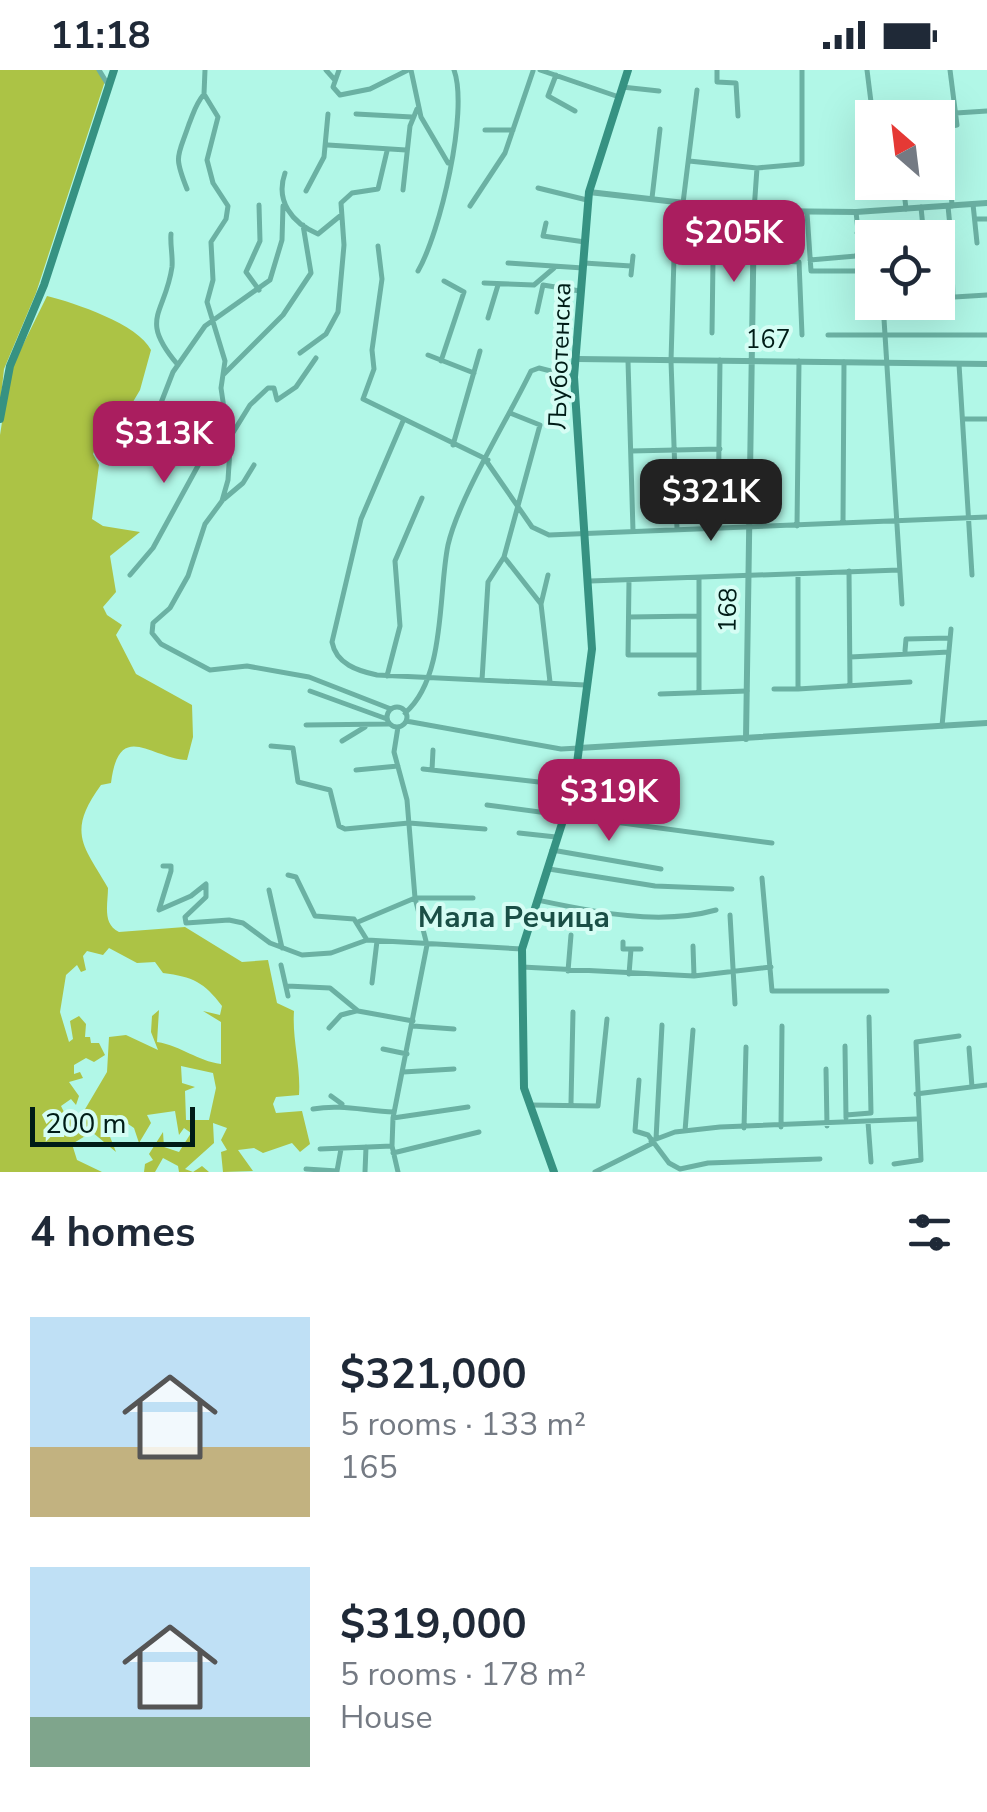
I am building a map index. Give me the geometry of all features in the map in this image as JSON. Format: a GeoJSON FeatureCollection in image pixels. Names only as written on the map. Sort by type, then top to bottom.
{"type":"FeatureCollection","features":[{"type":"Feature","properties":{"kind":"main road"},"geometry":{"type":"LineString","coordinates":[[0,420],[10,366],[44,285],[114,70]]}},
{"type":"Feature","properties":{"kind":"main road","name":"Љуботенска"},"geometry":{"type":"LineString","coordinates":[[554,1172],[524,1088],[522,948],[574,786],[584,685],[592,649],[574,377],[588,196],[628,70]]}},
{"type":"Feature","properties":{"kind":"street"},"geometry":{"type":"LineString","coordinates":[[99,70],[107,83]]}},
{"type":"Feature","properties":{"kind":"street"},"geometry":{"type":"LineString","coordinates":[[204,70],[204,94],[218,117],[207,160],[213,183],[228,206],[226,220],[212,242],[210,321],[224,356],[222,377],[230,459],[222,500]]}},
{"type":"Feature","properties":{"kind":"street"},"geometry":{"type":"LineString","coordinates":[[326,70],[334,79]]}},
{"type":"Feature","properties":{"kind":"street"},"geometry":{"type":"LineString","coordinates":[[339,70],[333,87],[340,94],[382,84],[410,70],[418,106],[433,142],[448,163]]}},
{"type":"Feature","properties":{"kind":"street"},"geometry":{"type":"LineString","coordinates":[[418,271],[427,255],[462,98],[454,70]]}},
{"type":"Feature","properties":{"kind":"street"},"geometry":{"type":"LineString","coordinates":[[470,206],[502,158],[535,70],[621,92],[659,91]]}},
{"type":"Feature","properties":{"kind":"street"},"geometry":{"type":"LineString","coordinates":[[717,70],[717,82],[736,83],[738,116]]}},
{"type":"Feature","properties":{"kind":"street"},"geometry":{"type":"LineString","coordinates":[[689,161],[757,168],[802,164],[802,70]]}},
{"type":"Feature","properties":{"kind":"street"},"geometry":{"type":"LineString","coordinates":[[867,70],[870,100]]}},
{"type":"Feature","properties":{"kind":"street"},"geometry":{"type":"LineString","coordinates":[[950,70],[955,127]]}},
{"type":"Feature","properties":{"kind":"street"},"geometry":{"type":"LineString","coordinates":[[556,75],[548,96],[575,110]]}},
{"type":"Feature","properties":{"kind":"street"},"geometry":{"type":"LineString","coordinates":[[682,203],[697,90]]}},
{"type":"Feature","properties":{"kind":"street"},"geometry":{"type":"LineString","coordinates":[[188,189],[177,164],[178,147],[194,106],[204,94]]}},
{"type":"Feature","properties":{"kind":"street"},"geometry":{"type":"LineString","coordinates":[[403,190],[409,169],[406,150],[412,116],[418,106]]}},
{"type":"Feature","properties":{"kind":"street"},"geometry":{"type":"LineString","coordinates":[[956,114],[987,111]]}},
{"type":"Feature","properties":{"kind":"street"},"geometry":{"type":"LineString","coordinates":[[306,190],[328,145],[328,114]]}},
{"type":"Feature","properties":{"kind":"street"},"geometry":{"type":"LineString","coordinates":[[356,114],[412,116]]}},
{"type":"Feature","properties":{"kind":"street"},"geometry":{"type":"LineString","coordinates":[[652,198],[660,129]]}},
{"type":"Feature","properties":{"kind":"street"},"geometry":{"type":"LineString","coordinates":[[485,130],[514,130]]}},
{"type":"Feature","properties":{"kind":"street"},"geometry":{"type":"LineString","coordinates":[[328,145],[406,150]]}},
{"type":"Feature","properties":{"kind":"street"},"geometry":{"type":"LineString","coordinates":[[300,354],[326,334],[338,312],[344,246],[340,216],[346,197],[378,190],[387,150]]}},
{"type":"Feature","properties":{"kind":"street"},"geometry":{"type":"LineString","coordinates":[[754,212],[757,168]]}},
{"type":"Feature","properties":{"kind":"street"},"geometry":{"type":"LineString","coordinates":[[128,455],[156,418],[178,365],[210,321],[259,290],[273,274],[282,240],[280,188],[285,172]]}},
{"type":"Feature","properties":{"kind":"street"},"geometry":{"type":"LineString","coordinates":[[538,188],[754,212],[856,212],[987,203]]}},
{"type":"Feature","properties":{"kind":"street"},"geometry":{"type":"LineString","coordinates":[[905,200],[906,209]]}},
{"type":"Feature","properties":{"kind":"street"},"geometry":{"type":"LineString","coordinates":[[950,200],[950,220]]}},
{"type":"Feature","properties":{"kind":"street"},"geometry":{"type":"LineString","coordinates":[[973,204],[977,244]]}},
{"type":"Feature","properties":{"kind":"street"},"geometry":{"type":"LineString","coordinates":[[259,205],[260,241],[246,272],[259,290]]}},
{"type":"Feature","properties":{"kind":"street"},"geometry":{"type":"LineString","coordinates":[[283,206],[318,234],[340,216]]}},
{"type":"Feature","properties":{"kind":"street"},"geometry":{"type":"LineString","coordinates":[[921,207],[922,220]]}},
{"type":"Feature","properties":{"kind":"street","name":"168"},"geometry":{"type":"LineString","coordinates":[[746,740],[754,212]]}},
{"type":"Feature","properties":{"kind":"street"},"geometry":{"type":"LineString","coordinates":[[856,212],[856,220]]}},
{"type":"Feature","properties":{"kind":"street"},"geometry":{"type":"LineString","coordinates":[[807,213],[810,260],[815,273],[855,272]]}},
{"type":"Feature","properties":{"kind":"street"},"geometry":{"type":"LineString","coordinates":[[975,218],[987,218]]}},
{"type":"Feature","properties":{"kind":"street"},"geometry":{"type":"LineString","coordinates":[[546,223],[544,236],[585,242]]}},
{"type":"Feature","properties":{"kind":"street"},"geometry":{"type":"LineString","coordinates":[[222,377],[266,328],[283,316],[311,273],[304,226]]}},
{"type":"Feature","properties":{"kind":"street"},"geometry":{"type":"LineString","coordinates":[[171,234],[172,264],[156,308],[154,330],[178,365]]}},
{"type":"Feature","properties":{"kind":"street"},"geometry":{"type":"LineString","coordinates":[[378,246],[382,279],[372,350],[374,369],[363,397],[487,461],[538,531],[585,535],[987,516]]}},
{"type":"Feature","properties":{"kind":"street"},"geometry":{"type":"LineString","coordinates":[[631,275],[633,256]]}},
{"type":"Feature","properties":{"kind":"street"},"geometry":{"type":"LineString","coordinates":[[810,260],[855,256]]}},
{"type":"Feature","properties":{"kind":"street"},"geometry":{"type":"LineString","coordinates":[[677,529],[671,361],[674,257],[713,260],[712,334]]}},
{"type":"Feature","properties":{"kind":"street"},"geometry":{"type":"LineString","coordinates":[[753,259],[799,262],[802,335]]}},
{"type":"Feature","properties":{"kind":"street"},"geometry":{"type":"LineString","coordinates":[[508,262],[554,268],[631,266]]}},
{"type":"Feature","properties":{"kind":"street"},"geometry":{"type":"LineString","coordinates":[[484,283],[538,284],[554,268]]}},
{"type":"Feature","properties":{"kind":"street"},"geometry":{"type":"LineString","coordinates":[[441,360],[464,292],[444,281]]}},
{"type":"Feature","properties":{"kind":"street"},"geometry":{"type":"LineString","coordinates":[[488,318],[498,285]]}},
{"type":"Feature","properties":{"kind":"street"},"geometry":{"type":"LineString","coordinates":[[536,312],[543,285],[583,292]]}},
{"type":"Feature","properties":{"kind":"street"},"geometry":{"type":"LineString","coordinates":[[955,298],[987,295]]}},
{"type":"Feature","properties":{"kind":"street"},"geometry":{"type":"LineString","coordinates":[[884,320],[902,604]]}},
{"type":"Feature","properties":{"kind":"street"},"geometry":{"type":"LineString","coordinates":[[828,335],[987,335]]}},
{"type":"Feature","properties":{"kind":"street"},"geometry":{"type":"LineString","coordinates":[[452,445],[480,352]]}},
{"type":"Feature","properties":{"kind":"street"},"geometry":{"type":"LineString","coordinates":[[428,355],[474,372]]}},
{"type":"Feature","properties":{"kind":"street"},"geometry":{"type":"LineString","coordinates":[[130,576],[153,548],[212,442],[229,439],[250,406],[268,388],[274,388],[274,400],[282,397],[310,372],[316,358]]}},
{"type":"Feature","properties":{"kind":"street","name":"167"},"geometry":{"type":"LineString","coordinates":[[576,360],[987,364]]}},
{"type":"Feature","properties":{"kind":"street"},"geometry":{"type":"LineString","coordinates":[[718,526],[720,360]]}},
{"type":"Feature","properties":{"kind":"street"},"geometry":{"type":"LineString","coordinates":[[797,526],[799,360]]}},
{"type":"Feature","properties":{"kind":"street"},"geometry":{"type":"LineString","coordinates":[[628,361],[632,532]]}},
{"type":"Feature","properties":{"kind":"street"},"geometry":{"type":"LineString","coordinates":[[843,523],[844,362]]}},
{"type":"Feature","properties":{"kind":"street"},"geometry":{"type":"LineString","coordinates":[[959,364],[972,575]]}},
{"type":"Feature","properties":{"kind":"street"},"geometry":{"type":"LineString","coordinates":[[406,721],[406,713],[418,702],[443,608],[451,534],[510,413],[534,369],[574,377]]}},
{"type":"Feature","properties":{"kind":"street"},"geometry":{"type":"LineString","coordinates":[[482,680],[486,590],[504,557],[540,425],[510,413]]}},
{"type":"Feature","properties":{"kind":"street"},"geometry":{"type":"LineString","coordinates":[[963,419],[987,419]]}},
{"type":"Feature","properties":{"kind":"street"},"geometry":{"type":"LineString","coordinates":[[403,421],[361,519],[332,642],[334,651],[349,666],[387,676],[584,685]]}},
{"type":"Feature","properties":{"kind":"street"},"geometry":{"type":"LineString","coordinates":[[631,451],[720,449]]}},
{"type":"Feature","properties":{"kind":"street"},"geometry":{"type":"LineString","coordinates":[[254,466],[207,520],[174,603],[153,623],[153,636],[210,670],[247,666],[309,676],[406,713]]}},
{"type":"Feature","properties":{"kind":"street"},"geometry":{"type":"LineString","coordinates":[[387,676],[400,626],[395,561],[422,498]]}},
{"type":"Feature","properties":{"kind":"street"},"geometry":{"type":"LineString","coordinates":[[504,557],[541,604]]}},
{"type":"Feature","properties":{"kind":"street"},"geometry":{"type":"LineString","coordinates":[[590,582],[899,570]]}},
{"type":"Feature","properties":{"kind":"street"},"geometry":{"type":"LineString","coordinates":[[849,572],[850,686]]}},
{"type":"Feature","properties":{"kind":"street"},"geometry":{"type":"LineString","coordinates":[[798,574],[798,688]]}},
{"type":"Feature","properties":{"kind":"street"},"geometry":{"type":"LineString","coordinates":[[548,575],[541,604],[550,682]]}},
{"type":"Feature","properties":{"kind":"street"},"geometry":{"type":"LineString","coordinates":[[698,578],[699,692]]}},
{"type":"Feature","properties":{"kind":"street"},"geometry":{"type":"LineString","coordinates":[[629,580],[630,656],[698,655]]}},
{"type":"Feature","properties":{"kind":"street"},"geometry":{"type":"LineString","coordinates":[[629,616],[698,616]]}},
{"type":"Feature","properties":{"kind":"street"},"geometry":{"type":"LineString","coordinates":[[942,726],[951,629]]}},
{"type":"Feature","properties":{"kind":"street"},"geometry":{"type":"LineString","coordinates":[[905,651],[906,639],[950,638]]}},
{"type":"Feature","properties":{"kind":"street"},"geometry":{"type":"LineString","coordinates":[[850,657],[905,651],[949,652]]}},
{"type":"Feature","properties":{"kind":"street"},"geometry":{"type":"LineString","coordinates":[[774,689],[910,682]]}},
{"type":"Feature","properties":{"kind":"street"},"geometry":{"type":"LineString","coordinates":[[310,691],[398,727]]}},
{"type":"Feature","properties":{"kind":"street"},"geometry":{"type":"LineString","coordinates":[[660,694],[746,691]]}},
{"type":"Feature","properties":{"kind":"street"},"geometry":{"type":"LineString","coordinates":[[388,722],[392,708]]}},
{"type":"Feature","properties":{"kind":"street"},"geometry":{"type":"LineString","coordinates":[[398,1172],[393,1149],[394,1115],[427,945],[416,898],[409,823],[394,740],[398,727],[406,721],[561,749],[987,723]]}},
{"type":"Feature","properties":{"kind":"street"},"geometry":{"type":"LineString","coordinates":[[306,724],[368,726],[388,722]]}},
{"type":"Feature","properties":{"kind":"street"},"geometry":{"type":"LineString","coordinates":[[342,741],[368,726]]}},
{"type":"Feature","properties":{"kind":"street"},"geometry":{"type":"LineString","coordinates":[[270,746],[293,748],[298,782],[330,790],[340,826],[345,829],[409,823],[485,829]]}},
{"type":"Feature","properties":{"kind":"street"},"geometry":{"type":"LineString","coordinates":[[432,770],[434,750]]}},
{"type":"Feature","properties":{"kind":"street"},"geometry":{"type":"LineString","coordinates":[[356,770],[398,766]]}},
{"type":"Feature","properties":{"kind":"street"},"geometry":{"type":"LineString","coordinates":[[423,769],[574,786]]}},
{"type":"Feature","properties":{"kind":"street"},"geometry":{"type":"LineString","coordinates":[[487,804],[772,843]]}},
{"type":"Feature","properties":{"kind":"street"},"geometry":{"type":"LineString","coordinates":[[520,833],[556,837]]}},
{"type":"Feature","properties":{"kind":"street"},"geometry":{"type":"LineString","coordinates":[[552,850],[661,869]]}},
{"type":"Feature","properties":{"kind":"street"},"geometry":{"type":"LineString","coordinates":[[163,866],[171,866],[171,871],[166,894],[157,905],[159,910],[191,896],[206,884],[206,897],[185,917],[186,923],[242,923],[282,948],[314,955],[367,940],[522,948]]}},
{"type":"Feature","properties":{"kind":"street"},"geometry":{"type":"LineString","coordinates":[[546,868],[654,886],[732,890]]}},
{"type":"Feature","properties":{"kind":"street"},"geometry":{"type":"LineString","coordinates":[[288,875],[296,877],[315,916],[358,922],[416,898],[474,898]]}},
{"type":"Feature","properties":{"kind":"street"},"geometry":{"type":"LineString","coordinates":[[762,878],[774,992],[887,990]]}},
{"type":"Feature","properties":{"kind":"street"},"geometry":{"type":"LineString","coordinates":[[269,890],[282,948]]}},
{"type":"Feature","properties":{"kind":"street"},"geometry":{"type":"LineString","coordinates":[[536,900],[644,916],[688,918],[716,910]]}},
{"type":"Feature","properties":{"kind":"street"},"geometry":{"type":"LineString","coordinates":[[730,914],[735,1004]]}},
{"type":"Feature","properties":{"kind":"street"},"geometry":{"type":"LineString","coordinates":[[358,922],[367,940]]}},
{"type":"Feature","properties":{"kind":"street"},"geometry":{"type":"LineString","coordinates":[[568,971],[572,935]]}},
{"type":"Feature","properties":{"kind":"street"},"geometry":{"type":"LineString","coordinates":[[372,983],[377,941]]}},
{"type":"Feature","properties":{"kind":"street"},"geometry":{"type":"LineString","coordinates":[[622,942],[623,949],[641,949]]}},
{"type":"Feature","properties":{"kind":"street"},"geometry":{"type":"LineString","coordinates":[[693,946],[694,976]]}},
{"type":"Feature","properties":{"kind":"street"},"geometry":{"type":"LineString","coordinates":[[629,974],[631,949]]}},
{"type":"Feature","properties":{"kind":"street"},"geometry":{"type":"LineString","coordinates":[[280,966],[288,996]]}},
{"type":"Feature","properties":{"kind":"street"},"geometry":{"type":"LineString","coordinates":[[522,967],[694,976],[771,967]]}},
{"type":"Feature","properties":{"kind":"street"},"geometry":{"type":"LineString","coordinates":[[287,986],[330,988],[358,1010],[454,1029]]}},
{"type":"Feature","properties":{"kind":"street"},"geometry":{"type":"LineString","coordinates":[[328,1028],[340,1015],[358,1010]]}},
{"type":"Feature","properties":{"kind":"street"},"geometry":{"type":"LineString","coordinates":[[571,1103],[574,1012]]}},
{"type":"Feature","properties":{"kind":"street"},"geometry":{"type":"LineString","coordinates":[[846,1115],[871,1113],[869,1018]]}},
{"type":"Feature","properties":{"kind":"street"},"geometry":{"type":"LineString","coordinates":[[528,1105],[598,1106],[606,1019]]}},
{"type":"Feature","properties":{"kind":"street"},"geometry":{"type":"LineString","coordinates":[[654,1141],[662,1025]]}},
{"type":"Feature","properties":{"kind":"street"},"geometry":{"type":"LineString","coordinates":[[781,1127],[782,1026]]}},
{"type":"Feature","properties":{"kind":"street"},"geometry":{"type":"LineString","coordinates":[[686,1131],[693,1030]]}},
{"type":"Feature","properties":{"kind":"street"},"geometry":{"type":"LineString","coordinates":[[894,1164],[921,1160],[916,1119],[916,1042],[960,1036]]}},
{"type":"Feature","properties":{"kind":"street"},"geometry":{"type":"LineString","coordinates":[[845,1046],[847,1124]]}},
{"type":"Feature","properties":{"kind":"street"},"geometry":{"type":"LineString","coordinates":[[744,1128],[746,1047]]}},
{"type":"Feature","properties":{"kind":"street"},"geometry":{"type":"LineString","coordinates":[[969,1048],[972,1087]]}},
{"type":"Feature","properties":{"kind":"street"},"geometry":{"type":"LineString","coordinates":[[383,1050],[407,1054]]}},
{"type":"Feature","properties":{"kind":"street"},"geometry":{"type":"LineString","coordinates":[[403,1072],[454,1069]]}},
{"type":"Feature","properties":{"kind":"street"},"geometry":{"type":"LineString","coordinates":[[826,1069],[827,1126]]}},
{"type":"Feature","properties":{"kind":"street"},"geometry":{"type":"LineString","coordinates":[[638,1080],[635,1131],[654,1141],[668,1163],[685,1171],[708,1163],[820,1159]]}},
{"type":"Feature","properties":{"kind":"street"},"geometry":{"type":"LineString","coordinates":[[916,1094],[987,1085]]}},
{"type":"Feature","properties":{"kind":"street"},"geometry":{"type":"LineString","coordinates":[[331,1096],[356,1110],[394,1115],[468,1107]]}},
{"type":"Feature","properties":{"kind":"street"},"geometry":{"type":"LineString","coordinates":[[313,1109],[342,1104]]}},
{"type":"Feature","properties":{"kind":"street"},"geometry":{"type":"LineString","coordinates":[[595,1172],[654,1141],[686,1131],[916,1119]]}},
{"type":"Feature","properties":{"kind":"street"},"geometry":{"type":"LineString","coordinates":[[868,1122],[871,1162]]}},
{"type":"Feature","properties":{"kind":"street"},"geometry":{"type":"LineString","coordinates":[[320,1149],[393,1149],[479,1132]]}},
{"type":"Feature","properties":{"kind":"street"},"geometry":{"type":"LineString","coordinates":[[365,1172],[366,1148]]}},
{"type":"Feature","properties":{"kind":"street"},"geometry":{"type":"LineString","coordinates":[[306,1170],[337,1171],[341,1149]]}},
{"type":"Feature","properties":{"kind":"green space"},"geometry":{"type":"Polygon","coordinates":[[[0,70],[99,70],[105,81],[36,293],[4,369],[0,406],[0,70]]]}},
{"type":"Feature","properties":{"kind":"green space"},"geometry":{"type":"Polygon","coordinates":[[[47,296],[120,323],[151,350],[140,390],[114,434],[103,434],[93,454],[99,465],[92,519],[103,526],[140,532],[110,556],[116,592],[103,607],[107,615],[122,625],[116,635],[136,674],[192,705],[193,737],[187,760],[138,747],[121,752],[111,783],[101,785],[90,801],[82,839],[108,888],[108,919],[119,932],[185,927],[242,962],[268,960],[277,1003],[294,1011],[299,1084],[299,1095],[276,1097],[273,1104],[276,1113],[302,1111],[310,1144],[300,1152],[292,1143],[263,1153],[254,1148],[238,1150],[253,1171],[223,1172],[221,1152],[227,1150],[221,1140],[227,1128],[213,1123],[214,1143],[185,1169],[193,1172],[179,1172],[178,1166],[163,1158],[155,1172],[144,1172],[145,1164],[153,1160],[149,1154],[163,1132],[164,1147],[179,1152],[191,1133],[184,1128],[179,1135],[175,1111],[147,1115],[151,1123],[139,1143],[134,1128],[115,1115],[105,1124],[116,1152],[92,1132],[72,1144],[77,1160],[102,1172],[0,1172],[0,435],[10,371],[47,296]],[[109,948],[103,955],[87,951],[83,956],[86,970],[81,972],[77,965],[66,975],[60,1012],[69,1042],[73,1039],[70,1021],[79,1016],[86,1024],[85,1037],[90,1037],[91,1043],[99,1043],[105,1055],[94,1062],[86,1058],[74,1065],[74,1074],[80,1072],[83,1078],[69,1082],[79,1096],[76,1105],[71,1099],[61,1106],[64,1112],[81,1116],[107,1072],[109,1037],[126,1035],[158,1050],[151,1032],[152,1016],[159,1010],[157,1042],[221,1064],[221,1022],[203,1011],[220,1015],[222,1006],[209,991],[190,979],[163,973],[155,962],[137,963],[109,948]],[[181,1066],[182,1083],[195,1087],[185,1091],[186,1120],[209,1120],[216,1088],[213,1073],[181,1066]]]}},
{"type":"Feature","properties":{"kind":"district","name":"Мала Речица"},"geometry":{"type":"Point","coordinates":[514,917]}}]}
